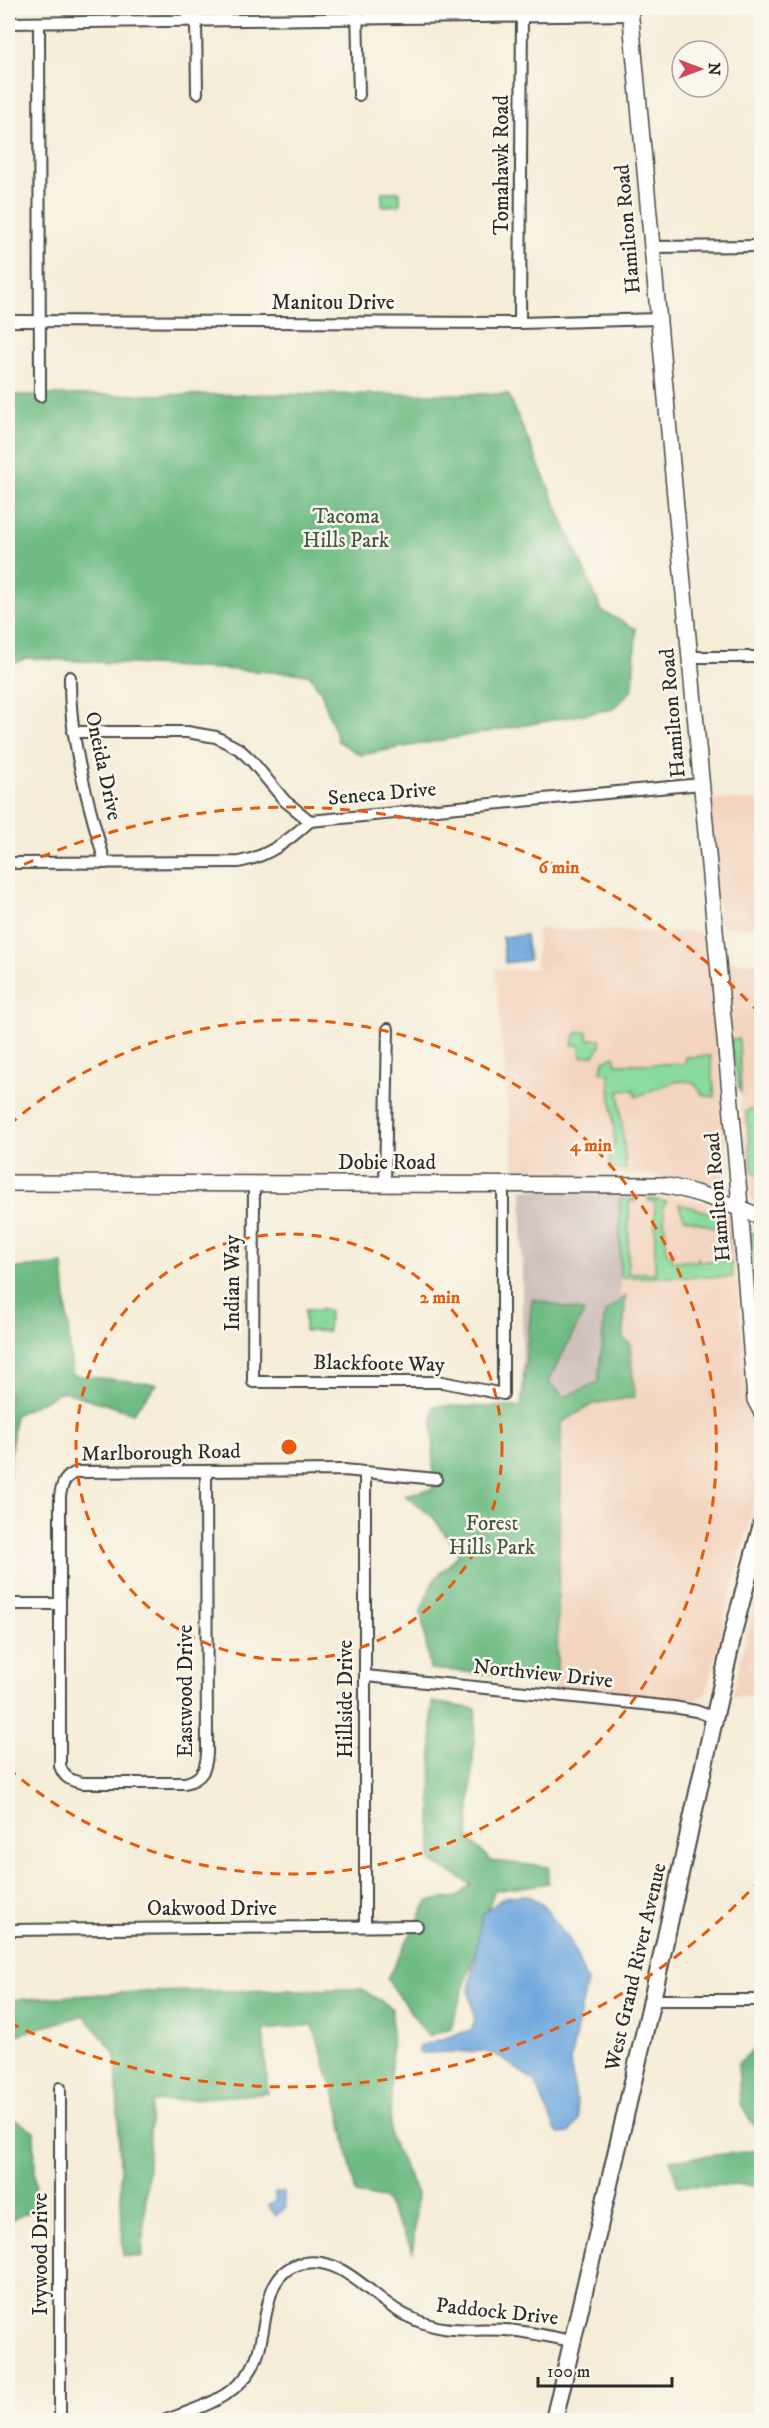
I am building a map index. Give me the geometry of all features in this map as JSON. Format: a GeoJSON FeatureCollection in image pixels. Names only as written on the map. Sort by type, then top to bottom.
{"type":"FeatureCollection","features":[{"type":"Feature","properties":{"kind":"main road","name":"West Grand River Avenue"},"geometry":{"type":"LineString","coordinates":[[554,2421],[652,2000],[742,1596],[762,1524]]}},
{"type":"Feature","properties":{"kind":"street"},"geometry":{"type":"LineString","coordinates":[[183,8],[196,21],[197,93]]}},
{"type":"Feature","properties":{"kind":"street"},"geometry":{"type":"LineString","coordinates":[[357,8],[359,95]]}},
{"type":"Feature","properties":{"kind":"street"},"geometry":{"type":"LineString","coordinates":[[8,23],[358,20],[522,12],[630,11]]}},
{"type":"Feature","properties":{"kind":"street","name":"Hamilton Road"},"geometry":{"type":"LineString","coordinates":[[630,11],[741,1208],[755,1400],[762,1413]]}},
{"type":"Feature","properties":{"kind":"street","name":"Tomahawk Road"},"geometry":{"type":"LineString","coordinates":[[520,323],[522,12]]}},
{"type":"Feature","properties":{"kind":"street"},"geometry":{"type":"LineString","coordinates":[[39,23],[40,396]]}},
{"type":"Feature","properties":{"kind":"street"},"geometry":{"type":"LineString","coordinates":[[651,247],[762,246]]}},
{"type":"Feature","properties":{"kind":"street","name":"Manitou Drive"},"geometry":{"type":"LineString","coordinates":[[8,321],[520,323],[658,318]]}},
{"type":"Feature","properties":{"kind":"street"},"geometry":{"type":"LineString","coordinates":[[689,657],[762,657]]}},
{"type":"Feature","properties":{"kind":"street","name":"Oneida Drive"},"geometry":{"type":"LineString","coordinates":[[70,677],[69,711],[82,776],[105,862]]}},
{"type":"Feature","properties":{"kind":"street"},"geometry":{"type":"LineString","coordinates":[[73,732],[187,732],[216,737],[238,749],[251,760],[285,801],[310,821]]}},
{"type":"Feature","properties":{"kind":"street","name":"Seneca Drive"},"geometry":{"type":"LineString","coordinates":[[8,863],[229,863],[249,860],[277,849],[310,821],[701,784]]}},
{"type":"Feature","properties":{"kind":"street"},"geometry":{"type":"LineString","coordinates":[[385,1184],[388,1029]]}},
{"type":"Feature","properties":{"kind":"street","name":"Dobie Road"},"geometry":{"type":"LineString","coordinates":[[8,1183],[662,1185],[687,1190],[762,1217]]}},
{"type":"Feature","properties":{"kind":"street","name":"Indian Way"},"geometry":{"type":"LineString","coordinates":[[253,1382],[254,1184]]}},
{"type":"Feature","properties":{"kind":"street","name":"Blackfoote Way"},"geometry":{"type":"LineString","coordinates":[[253,1382],[442,1382],[503,1395],[504,1185]]}},
{"type":"Feature","properties":{"kind":"street","name":"Eastwood Drive"},"geometry":{"type":"LineString","coordinates":[[60,1604],[60,1766],[63,1774],[72,1781],[83,1783],[185,1783],[198,1779],[205,1770],[207,1753],[206,1471]]}},
{"type":"Feature","properties":{"kind":"street","name":"Marlborough Road"},"geometry":{"type":"LineString","coordinates":[[60,1604],[60,1496],[65,1480],[78,1472],[365,1472],[436,1479]]}},
{"type":"Feature","properties":{"kind":"street","name":"Hillside Drive"},"geometry":{"type":"LineString","coordinates":[[364,1926],[365,1472]]}},
{"type":"Feature","properties":{"kind":"street"},"geometry":{"type":"LineString","coordinates":[[8,1604],[60,1604]]}},
{"type":"Feature","properties":{"kind":"street","name":"Northview Drive"},"geometry":{"type":"LineString","coordinates":[[366,1676],[685,1708],[715,1718]]}},
{"type":"Feature","properties":{"kind":"street","name":"Oakwood Drive"},"geometry":{"type":"LineString","coordinates":[[8,1930],[417,1926]]}},
{"type":"Feature","properties":{"kind":"street"},"geometry":{"type":"LineString","coordinates":[[652,2000],[762,2000]]}},
{"type":"Feature","properties":{"kind":"street","name":"Ivywood Drive"},"geometry":{"type":"LineString","coordinates":[[60,2088],[60,2421]]}},
{"type":"Feature","properties":{"kind":"street","name":"Paddock Drive"},"geometry":{"type":"LineString","coordinates":[[166,2420],[216,2402],[236,2387],[248,2374],[259,2354],[273,2285],[287,2270],[306,2262],[332,2264],[388,2306],[426,2325],[456,2331],[518,2331],[572,2341]]}},
{"type":"Feature","properties":{"kind":"shaded area"},"geometry":{"type":"Polygon","coordinates":[[[707,799],[761,800],[761,927],[719,926],[707,799]]]}},
{"type":"Feature","properties":{"kind":"shaded area"},"geometry":{"type":"Polygon","coordinates":[[[537,929],[710,932],[728,1172],[727,1179],[722,1185],[711,1187],[682,1179],[643,1175],[515,1180],[495,969],[536,969],[537,929]]]}},
{"type":"Feature","properties":{"kind":"shaded area"},"geometry":{"type":"Polygon","coordinates":[[[723,962],[761,962],[761,1208],[749,1195],[739,1088],[730,1039],[723,962]]]}},
{"type":"Feature","properties":{"kind":"shaded area"},"geometry":{"type":"Polygon","coordinates":[[[522,1189],[620,1192],[620,1399],[522,1400],[522,1189]]]}},
{"type":"Feature","properties":{"kind":"shaded area"},"geometry":{"type":"Polygon","coordinates":[[[620,1192],[670,1195],[694,1200],[726,1211],[731,1215],[733,1225],[749,1413],[751,1419],[762,1423],[761,1477],[706,1693],[695,1702],[545,1687],[545,1400],[620,1399],[620,1192]]]}},
{"type":"Feature","properties":{"kind":"shaded area"},"geometry":{"type":"Polygon","coordinates":[[[761,1575],[761,1696],[732,1696],[761,1575]]]}},
{"type":"Feature","properties":{"kind":"green space"},"geometry":{"type":"Polygon","coordinates":[[[382,192],[400,192],[400,205],[382,206],[382,192]]]}},
{"type":"Feature","properties":{"kind":"green space","name":"Tacoma Hills Park"},"geometry":{"type":"Polygon","coordinates":[[[508,394],[602,611],[636,629],[633,689],[613,709],[360,755],[338,741],[321,692],[309,674],[26,658],[8,666],[8,395],[508,394]]]}},
{"type":"Feature","properties":{"kind":"green space"},"geometry":{"type":"Polygon","coordinates":[[[579,1032],[587,1032],[588,1039],[600,1039],[600,1047],[594,1055],[581,1057],[580,1045],[572,1045],[575,1035],[579,1032]]]}},
{"type":"Feature","properties":{"kind":"green space"},"geometry":{"type":"Polygon","coordinates":[[[730,1039],[739,1039],[741,1093],[739,1088],[730,1039]]]}},
{"type":"Feature","properties":{"kind":"green space"},"geometry":{"type":"Polygon","coordinates":[[[614,1056],[616,1064],[685,1064],[685,1057],[710,1056],[715,1097],[703,1095],[693,1083],[688,1081],[673,1083],[636,1097],[634,1090],[619,1091],[626,1169],[610,1169],[609,1146],[615,1143],[609,1073],[602,1073],[601,1068],[604,1061],[614,1056]]]}},
{"type":"Feature","properties":{"kind":"green space"},"geometry":{"type":"Polygon","coordinates":[[[754,1109],[761,1114],[761,1180],[752,1169],[746,1111],[754,1109]]]}},
{"type":"Feature","properties":{"kind":"green space"},"geometry":{"type":"Polygon","coordinates":[[[648,1198],[667,1202],[663,1206],[667,1254],[672,1254],[672,1261],[698,1261],[698,1258],[700,1261],[730,1261],[733,1277],[620,1277],[620,1199],[636,1199],[636,1201],[629,1202],[628,1273],[655,1273],[655,1202],[649,1201],[648,1198]]]}},
{"type":"Feature","properties":{"kind":"green space"},"geometry":{"type":"Polygon","coordinates":[[[679,1204],[724,1219],[729,1250],[719,1248],[717,1228],[684,1218],[679,1204]]]}},
{"type":"Feature","properties":{"kind":"green space"},"geometry":{"type":"Polygon","coordinates":[[[751,1233],[762,1233],[761,1324],[751,1233]]]}},
{"type":"Feature","properties":{"kind":"green space"},"geometry":{"type":"Polygon","coordinates":[[[63,1264],[72,1375],[157,1384],[133,1413],[63,1391],[15,1415],[8,1483],[8,1269],[63,1264]]]}},
{"type":"Feature","properties":{"kind":"green space","name":"Forest Hills Park"},"geometry":{"type":"Polygon","coordinates":[[[625,1296],[624,1339],[630,1344],[635,1397],[593,1404],[561,1423],[557,1679],[430,1669],[421,1611],[433,1581],[459,1554],[433,1517],[404,1495],[433,1489],[433,1406],[521,1407],[532,1299],[584,1312],[548,1382],[565,1397],[598,1382],[605,1313],[625,1296]]]}},
{"type":"Feature","properties":{"kind":"green space"},"geometry":{"type":"Polygon","coordinates":[[[305,1310],[329,1310],[328,1331],[305,1331],[305,1310]]]}},
{"type":"Feature","properties":{"kind":"green space"},"geometry":{"type":"Polygon","coordinates":[[[432,1702],[476,1709],[468,1838],[491,1861],[549,1867],[548,1883],[494,1891],[451,2028],[428,2036],[387,1979],[428,1901],[458,1897],[471,1884],[431,1861],[432,1702]]]}},
{"type":"Feature","properties":{"kind":"green space"},"geometry":{"type":"Polygon","coordinates":[[[362,1989],[392,2009],[390,2137],[417,2194],[413,2251],[384,2199],[356,2194],[339,2108],[313,2025],[263,2030],[268,2093],[152,2102],[142,2257],[123,2256],[116,2054],[84,2015],[9,2037],[8,2042],[8,2000],[137,1992],[362,1989]]]}},
{"type":"Feature","properties":{"kind":"green space"},"geometry":{"type":"Polygon","coordinates":[[[761,2044],[761,2137],[740,2103],[738,2063],[761,2044]]]}},
{"type":"Feature","properties":{"kind":"green space"},"geometry":{"type":"Polygon","coordinates":[[[8,2116],[34,2131],[36,2208],[8,2222],[8,2116]]]}},
{"type":"Feature","properties":{"kind":"green space"},"geometry":{"type":"Polygon","coordinates":[[[761,2150],[761,2185],[678,2186],[670,2160],[761,2150]]]}},
{"type":"Feature","properties":{"kind":"water"},"geometry":{"type":"Polygon","coordinates":[[[526,935],[529,960],[505,963],[502,937],[526,935]]]}},
{"type":"Feature","properties":{"kind":"water"},"geometry":{"type":"Polygon","coordinates":[[[526,1895],[541,1903],[571,1942],[587,1982],[570,2061],[579,2120],[569,2133],[559,2134],[556,2131],[534,2081],[495,2054],[480,2051],[422,2053],[418,2051],[419,2046],[471,2030],[475,2020],[469,1992],[482,1915],[504,1897],[526,1895]]]}},
{"type":"Feature","properties":{"kind":"water"},"geometry":{"type":"Polygon","coordinates":[[[275,2192],[283,2192],[286,2207],[276,2216],[268,2206],[275,2201],[275,2192]]]}}]}
